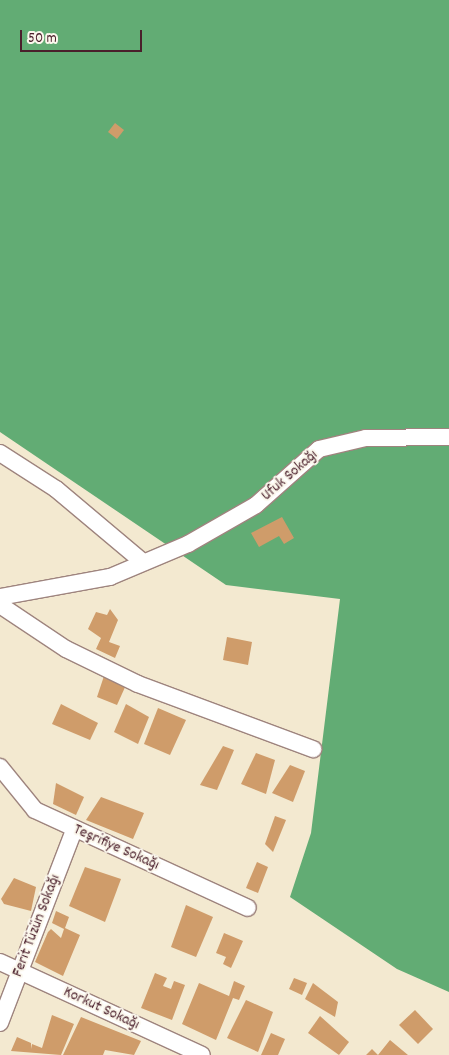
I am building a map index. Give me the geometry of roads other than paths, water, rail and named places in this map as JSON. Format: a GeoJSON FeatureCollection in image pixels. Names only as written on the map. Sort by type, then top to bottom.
{"type":"FeatureCollection","features":[{"type":"Feature","properties":{"kind":"street","name":"Ufuk Sokağı"},"geometry":{"type":"LineString","coordinates":[[0,597],[110,577],[188,544],[256,505],[319,449],[366,438],[449,437]]}},
{"type":"Feature","properties":{"kind":"street"},"geometry":{"type":"LineString","coordinates":[[0,453],[56,489],[143,562]]}},
{"type":"Feature","properties":{"kind":"street"},"geometry":{"type":"LineString","coordinates":[[0,605],[66,649],[138,684],[313,749]]}},
{"type":"Feature","properties":{"kind":"street","name":"Teşrifiye Sokağı"},"geometry":{"type":"LineString","coordinates":[[0,767],[35,810],[74,830],[248,908]]}},
{"type":"Feature","properties":{"kind":"street","name":"Ferit Tüzün Sokağı"},"geometry":{"type":"LineString","coordinates":[[0,1022],[74,830]]}},
{"type":"Feature","properties":{"kind":"street","name":"Korkut Sokağı"},"geometry":{"type":"LineString","coordinates":[[0,962],[202,1055]]}}]}
